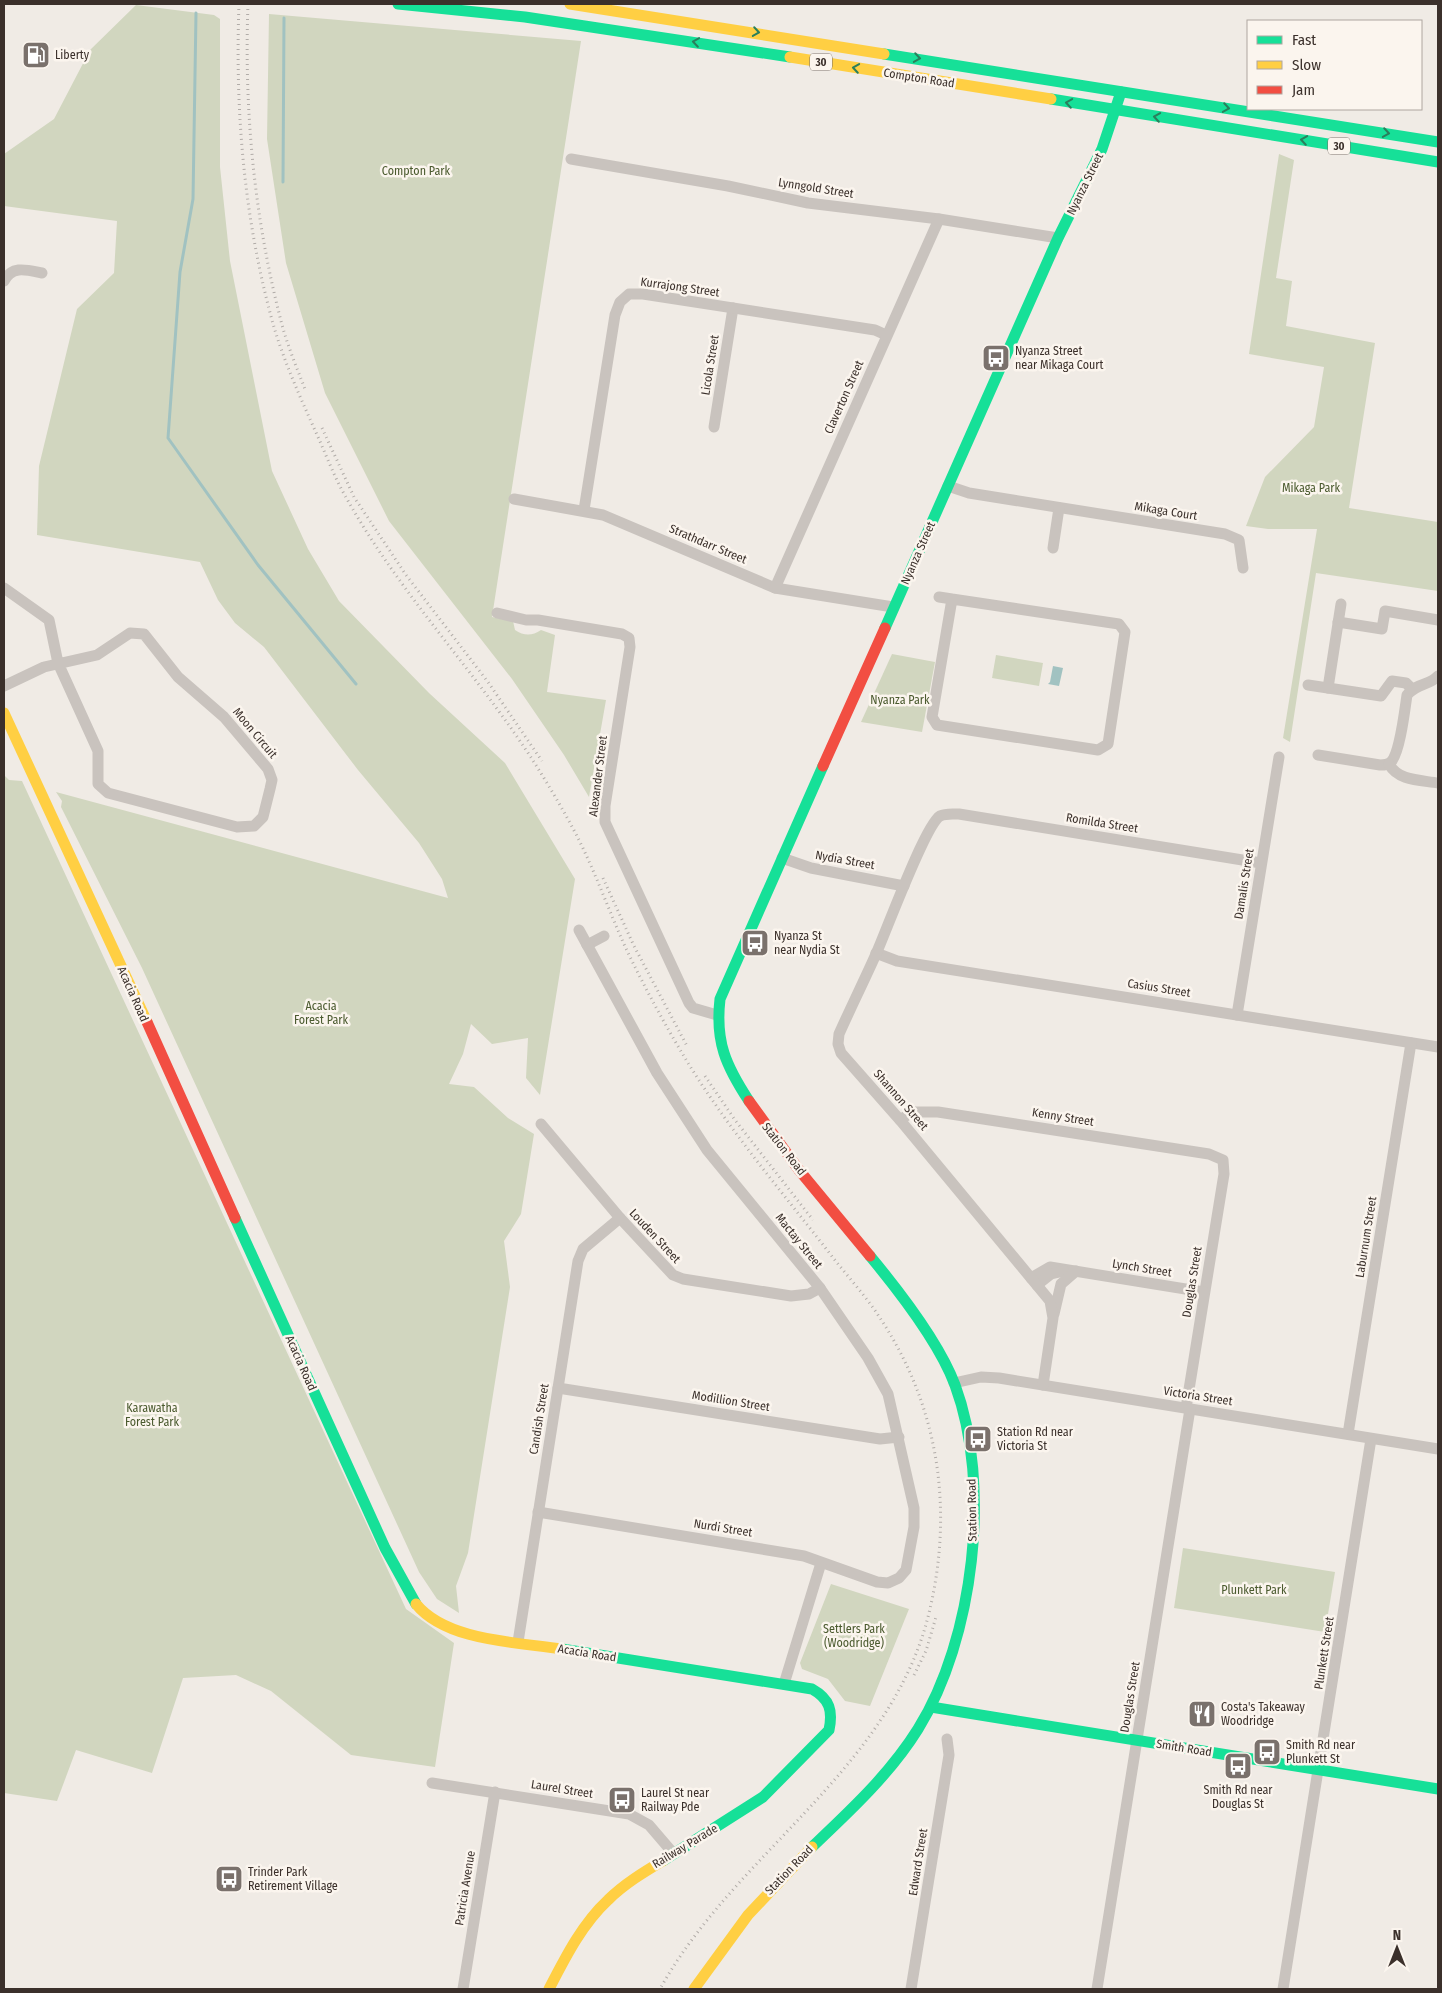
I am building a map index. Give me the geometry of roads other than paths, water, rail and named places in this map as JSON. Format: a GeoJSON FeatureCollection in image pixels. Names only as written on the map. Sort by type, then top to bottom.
{"type":"FeatureCollection","features":[{"type":"Feature","properties":{"kind":"street","name":"Compton Road"},"geometry":{"type":"LineString","coordinates":[[398,4],[453,7],[726,47],[1438,162]]}},
{"type":"Feature","properties":{"kind":"street","name":"Compton Road"},"geometry":{"type":"LineString","coordinates":[[570,4],[1438,142]]}},
{"type":"Feature","properties":{"kind":"street","name":"Nyanza Street"},"geometry":{"type":"LineString","coordinates":[[717,1015],[720,999],[728,980],[893,608],[1058,238],[1103,147],[1117,110],[1121,92]]}},
{"type":"Feature","properties":{"kind":"street","name":"Lynngold Street"},"geometry":{"type":"LineString","coordinates":[[570,159],[728,186],[808,203],[939,219],[1058,238]]}},
{"type":"Feature","properties":{"kind":"street","name":"Claverton Street"},"geometry":{"type":"LineString","coordinates":[[775,588],[939,219]]}},
{"type":"Feature","properties":{"kind":"street"},"geometry":{"type":"LineString","coordinates":[[5,275],[17,269],[42,273]]}},
{"type":"Feature","properties":{"kind":"street","name":"Kurrajong Street"},"geometry":{"type":"LineString","coordinates":[[584,510],[615,315],[620,302],[629,294],[643,294],[875,330],[886,335]]}},
{"type":"Feature","properties":{"kind":"street","name":"Licola Street"},"geometry":{"type":"LineString","coordinates":[[714,427],[733,308]]}},
{"type":"Feature","properties":{"kind":"street","name":"Mikaga Court"},"geometry":{"type":"LineString","coordinates":[[948,486],[969,493],[1225,534],[1239,540],[1243,568]]}},
{"type":"Feature","properties":{"kind":"street","name":"Strathdarr Street"},"geometry":{"type":"LineString","coordinates":[[514,499],[584,510],[603,515],[775,588],[893,608]]}},
{"type":"Feature","properties":{"kind":"street"},"geometry":{"type":"LineString","coordinates":[[1052,548],[1059,508]]}},
{"type":"Feature","properties":{"kind":"street"},"geometry":{"type":"LineString","coordinates":[[4,588],[49,620],[58,663]]}},
{"type":"Feature","properties":{"kind":"street"},"geometry":{"type":"LineString","coordinates":[[939,597],[952,598],[1118,624],[1123,628],[1125,632],[1108,744],[1098,750],[937,725],[932,717],[952,598]]}},
{"type":"Feature","properties":{"kind":"street"},"geometry":{"type":"LineString","coordinates":[[1328,688],[1341,604]]}},
{"type":"Feature","properties":{"kind":"street"},"geometry":{"type":"LineString","coordinates":[[1338,622],[1382,628],[1384,611],[1438,620]]}},
{"type":"Feature","properties":{"kind":"street","name":"Alexander Street"},"geometry":{"type":"LineString","coordinates":[[497,613],[526,620],[538,620],[622,634],[629,638],[630,647],[606,806],[606,822],[689,1003],[693,1008],[717,1015]]}},
{"type":"Feature","properties":{"kind":"street","name":"Moon Circuit"},"geometry":{"type":"LineString","coordinates":[[4,686],[58,663],[97,655],[130,633],[144,634],[178,677],[224,717],[268,769],[272,780],[263,817],[254,826],[237,827],[108,793],[101,788],[97,778],[98,751],[58,663]]}},
{"type":"Feature","properties":{"kind":"street"},"geometry":{"type":"LineString","coordinates":[[1318,755],[1380,765],[1389,764],[1394,759],[1407,695],[1420,684],[1433,682],[1438,676]]}},
{"type":"Feature","properties":{"kind":"street"},"geometry":{"type":"LineString","coordinates":[[1308,685],[1381,696],[1392,681],[1406,683],[1412,689]]}},
{"type":"Feature","properties":{"kind":"street","name":"Acacia Road"},"geometry":{"type":"LineString","coordinates":[[4,714],[50,809],[385,1548],[410,1596],[423,1612],[438,1624],[462,1633],[812,1689],[824,1694],[833,1716]]}},
{"type":"Feature","properties":{"kind":"street","name":"Damalis Street"},"geometry":{"type":"LineString","coordinates":[[1238,1015],[1279,757]]}},
{"type":"Feature","properties":{"kind":"street"},"geometry":{"type":"LineString","coordinates":[[1389,764],[1393,771],[1401,777],[1438,782]]}},
{"type":"Feature","properties":{"kind":"street","name":"Romilda Street"},"geometry":{"type":"LineString","coordinates":[[939,816],[959,814],[1261,863]]}},
{"type":"Feature","properties":{"kind":"street","name":"Shannon Street"},"geometry":{"type":"LineString","coordinates":[[939,816],[904,886],[839,1034],[838,1044],[842,1053],[1050,1301],[1053,1318],[1043,1384]]}},
{"type":"Feature","properties":{"kind":"street","name":"Nydia Street"},"geometry":{"type":"LineString","coordinates":[[782,858],[810,868],[904,886]]}},
{"type":"Feature","properties":{"kind":"street","name":"Mactay Street"},"geometry":{"type":"LineString","coordinates":[[579,930],[657,1073],[707,1150],[820,1288],[881,1378],[894,1409],[914,1508],[914,1527],[906,1570],[899,1578]]}},
{"type":"Feature","properties":{"kind":"street"},"geometry":{"type":"LineString","coordinates":[[587,945],[604,936]]}},
{"type":"Feature","properties":{"kind":"street","name":"Casius Street"},"geometry":{"type":"LineString","coordinates":[[876,953],[897,960],[1438,1048]]}},
{"type":"Feature","properties":{"kind":"street","name":"Station Road"},"geometry":{"type":"LineString","coordinates":[[694,1989],[749,1914],[767,1893],[879,1781],[931,1707],[958,1638],[968,1599],[973,1496],[967,1435],[954,1383],[928,1336],[885,1272],[792,1161],[740,1088],[719,1044],[717,1015]]}},
{"type":"Feature","properties":{"kind":"street","name":"Laburnum Street"},"geometry":{"type":"LineString","coordinates":[[1348,1434],[1411,1043]]}},
{"type":"Feature","properties":{"kind":"street","name":"Kenny Street"},"geometry":{"type":"LineString","coordinates":[[900,1120],[912,1112],[938,1112],[1209,1154],[1223,1160]]}},
{"type":"Feature","properties":{"kind":"street","name":"Louden Street"},"geometry":{"type":"LineString","coordinates":[[541,1124],[620,1218],[664,1268],[673,1275],[683,1279],[791,1296],[809,1294],[820,1288]]}},
{"type":"Feature","properties":{"kind":"street","name":"Douglas Street"},"geometry":{"type":"LineString","coordinates":[[1097,1989],[1138,1741],[1204,1292],[1224,1174],[1223,1160]]}},
{"type":"Feature","properties":{"kind":"street","name":"Candish Street"},"geometry":{"type":"LineString","coordinates":[[518,1642],[578,1261],[583,1249],[620,1218]]}},
{"type":"Feature","properties":{"kind":"street","name":"Lynch Street"},"geometry":{"type":"LineString","coordinates":[[1013,1256],[1026,1263],[1204,1292]]}},
{"type":"Feature","properties":{"kind":"street"},"geometry":{"type":"LineString","coordinates":[[1034,1281],[1043,1269],[1051,1267]]}},
{"type":"Feature","properties":{"kind":"street"},"geometry":{"type":"LineString","coordinates":[[1053,1318],[1061,1284],[1074,1271]]}},
{"type":"Feature","properties":{"kind":"street","name":"Lynch Street"},"geometry":{"type":"LineString","coordinates":[[1034,1281],[1053,1273],[1074,1271]]}},
{"type":"Feature","properties":{"kind":"street","name":"Victoria Street"},"geometry":{"type":"LineString","coordinates":[[954,1383],[981,1377],[1043,1384],[1438,1449]]}},
{"type":"Feature","properties":{"kind":"street","name":"Modillion Street"},"geometry":{"type":"LineString","coordinates":[[558,1388],[880,1439],[899,1437]]}},
{"type":"Feature","properties":{"kind":"street","name":"Plunkett Street"},"geometry":{"type":"LineString","coordinates":[[1283,1989],[1371,1439]]}},
{"type":"Feature","properties":{"kind":"street","name":"Nurdi Street"},"geometry":{"type":"LineString","coordinates":[[538,1512],[804,1556],[877,1582],[888,1583],[899,1578]]}},
{"type":"Feature","properties":{"kind":"street"},"geometry":{"type":"LineString","coordinates":[[784,1684],[821,1563]]}},
{"type":"Feature","properties":{"kind":"street","name":"Smith Road"},"geometry":{"type":"LineString","coordinates":[[931,1707],[1438,1789]]}},
{"type":"Feature","properties":{"kind":"street","name":"Railway Parade"},"geometry":{"type":"LineString","coordinates":[[549,1989],[571,1946],[607,1900],[636,1877],[763,1797],[829,1730],[833,1716]]}},
{"type":"Feature","properties":{"kind":"street","name":"Edward Street"},"geometry":{"type":"LineString","coordinates":[[911,1989],[949,1755],[947,1739]]}},
{"type":"Feature","properties":{"kind":"street","name":"Laurel Street"},"geometry":{"type":"LineString","coordinates":[[432,1783],[629,1814],[649,1825],[673,1853]]}},
{"type":"Feature","properties":{"kind":"street","name":"Patricia Avenue"},"geometry":{"type":"LineString","coordinates":[[463,1989],[495,1792]]}},
{"type":"Feature","properties":{"kind":"water"},"geometry":{"type":"Polygon","coordinates":[[[1053,666],[1063,668],[1059,686],[1048,684],[1053,666]]]}},
{"type":"Feature","properties":{"kind":"waterway"},"geometry":{"type":"LineString","coordinates":[[196,13],[193,199],[180,272],[168,438],[258,565],[356,684]]}},
{"type":"Feature","properties":{"kind":"waterway"},"geometry":{"type":"LineString","coordinates":[[283,182],[284,18]]}},
{"type":"Feature","properties":{"kind":"railway"},"geometry":{"type":"LineString","coordinates":[[239,4],[240,124],[243,163],[254,242],[276,335],[299,394],[335,476],[368,533],[390,566],[510,726],[550,788],[573,828],[623,942],[646,988],[679,1049],[704,1088],[757,1161],[880,1318],[900,1352],[916,1387],[928,1423],[936,1460],[940,1498],[940,1536],[936,1574],[929,1613],[910,1669],[881,1719],[847,1765],[728,1895],[692,1940],[660,1989]]}},
{"type":"Feature","properties":{"kind":"railway"},"geometry":{"type":"LineString","coordinates":[[248,4],[248,83],[257,201],[263,240],[280,317],[288,345],[305,389]]}},
{"type":"Feature","properties":{"kind":"railway"},"geometry":{"type":"LineString","coordinates":[[322,428],[354,497],[406,575],[488,682],[542,761]]}},
{"type":"Feature","properties":{"kind":"railway"},"geometry":{"type":"LineString","coordinates":[[603,878],[634,946],[687,1046]]}},
{"type":"Feature","properties":{"kind":"railway"},"geometry":{"type":"LineString","coordinates":[[705,1076],[735,1120],[813,1220]]}},
{"type":"Feature","properties":{"kind":"railway"},"geometry":{"type":"LineString","coordinates":[[914,1675],[926,1651],[936,1617]]}},
{"type":"Feature","properties":{"kind":"place","name":"Liberty"},"geometry":{"type":"Point","coordinates":[36,55]}},
{"type":"Feature","properties":{"kind":"place","name":"Nyanza Street near Mikaga Court"},"geometry":{"type":"Point","coordinates":[996,358]}},
{"type":"Feature","properties":{"kind":"place","name":"Nyanza St near Nydia St"},"geometry":{"type":"Point","coordinates":[755,943]}},
{"type":"Feature","properties":{"kind":"place","name":"Station Rd near Victoria St"},"geometry":{"type":"Point","coordinates":[978,1439]}},
{"type":"Feature","properties":{"kind":"place","name":"Costa's Takeaway Woodridge"},"geometry":{"type":"Point","coordinates":[1202,1714]}},
{"type":"Feature","properties":{"kind":"place","name":"Smith Rd near Plunkett St"},"geometry":{"type":"Point","coordinates":[1267,1752]}},
{"type":"Feature","properties":{"kind":"place","name":"Smith Rd near Douglas St"},"geometry":{"type":"Point","coordinates":[1238,1766]}},
{"type":"Feature","properties":{"kind":"place","name":"Laurel St near Railway Pde"},"geometry":{"type":"Point","coordinates":[622,1800]}},
{"type":"Feature","properties":{"kind":"place","name":"Trinder Park Retirement Village"},"geometry":{"type":"Point","coordinates":[229,1879]}},
{"type":"Feature","properties":{"kind":"park label","name":"Compton Park"},"geometry":{"type":"Point","coordinates":[416,171]}},
{"type":"Feature","properties":{"kind":"park label","name":"Mikaga Park"},"geometry":{"type":"Point","coordinates":[1311,488]}},
{"type":"Feature","properties":{"kind":"park label","name":"Nyanza Park"},"geometry":{"type":"Point","coordinates":[900,700]}},
{"type":"Feature","properties":{"kind":"park label","name":"Acacia Forest Park"},"geometry":{"type":"Point","coordinates":[321,1013]}},
{"type":"Feature","properties":{"kind":"park label","name":"Karawatha Forest Park"},"geometry":{"type":"Point","coordinates":[152,1415]}},
{"type":"Feature","properties":{"kind":"park label","name":"Plunkett Park"},"geometry":{"type":"Point","coordinates":[1254,1590]}},
{"type":"Feature","properties":{"kind":"park label","name":"Settlers Park (Woodridge)"},"geometry":{"type":"Point","coordinates":[854,1636]}}]}
